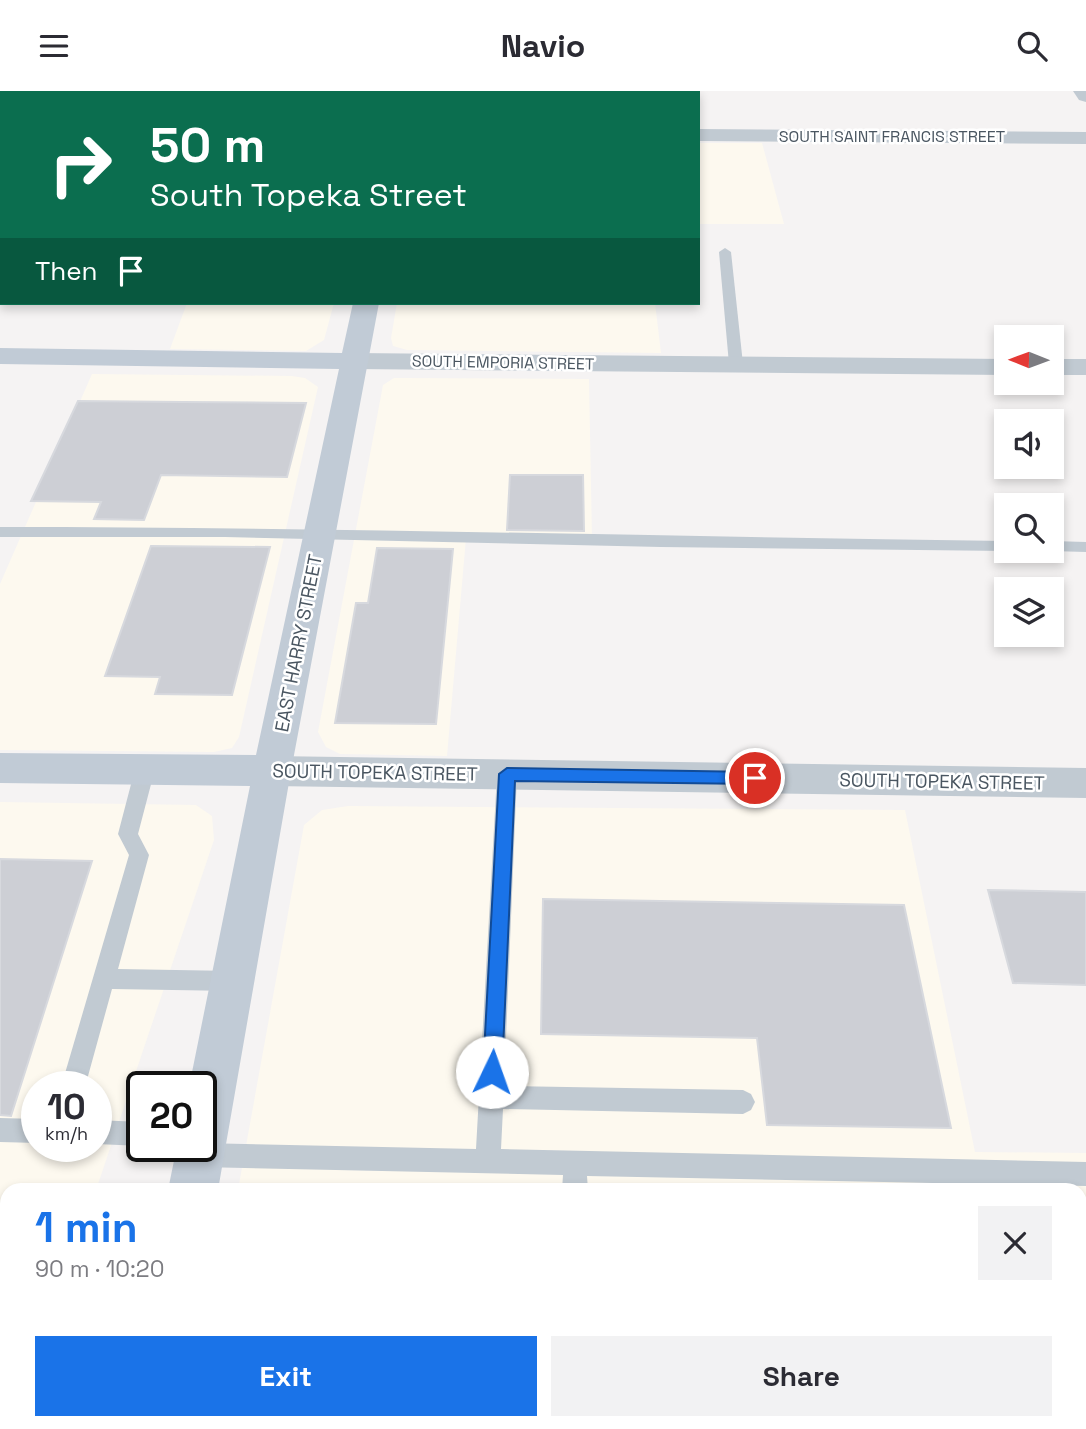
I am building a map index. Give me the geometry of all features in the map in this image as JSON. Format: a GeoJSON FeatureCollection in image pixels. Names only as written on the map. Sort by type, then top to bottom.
{"type":"FeatureCollection","features":[{"type":"Feature","properties":{"kind":"street"},"geometry":{"type":"LineString","coordinates":[[1083,91],[1086,96]]}},
{"type":"Feature","properties":{"kind":"street","name":"SOUTH SAINT FRANCIS STREET"},"geometry":{"type":"LineString","coordinates":[[700,135],[1086,138]]}},
{"type":"Feature","properties":{"kind":"street","name":"EAST HARRY STREET"},"geometry":{"type":"LineString","coordinates":[[215,1071],[272,771],[366,305]]}},
{"type":"Feature","properties":{"kind":"street","name":"SOUTH EMPORIA STREET"},"geometry":{"type":"LineString","coordinates":[[0,356],[994,367]]}},
{"type":"Feature","properties":{"kind":"street"},"geometry":{"type":"LineString","coordinates":[[1064,367],[1086,367]]}},
{"type":"Feature","properties":{"kind":"street","name":"SOUTH TOPEKA STREET"},"geometry":{"type":"LineString","coordinates":[[0,768],[1086,783]]}},
{"type":"Feature","properties":{"kind":"lane"},"geometry":{"type":"LineString","coordinates":[[725,252],[736,364]]}},
{"type":"Feature","properties":{"kind":"lane"},"geometry":{"type":"LineString","coordinates":[[0,533],[225,532],[994,546]]}},
{"type":"Feature","properties":{"kind":"lane"},"geometry":{"type":"LineString","coordinates":[[1064,546],[1086,547]]}},
{"type":"Feature","properties":{"kind":"lane"},"geometry":{"type":"LineString","coordinates":[[78,1071],[139,855],[128,834],[145,769]]}},
{"type":"Feature","properties":{"kind":"lane"},"geometry":{"type":"LineString","coordinates":[[488,1162],[507,774]]}},
{"type":"Feature","properties":{"kind":"lane"},"geometry":{"type":"LineString","coordinates":[[104,979],[233,981]]}},
{"type":"Feature","properties":{"kind":"lane"},"geometry":{"type":"LineString","coordinates":[[491,1097],[743,1102]]}},
{"type":"Feature","properties":{"kind":"lane"},"geometry":{"type":"LineString","coordinates":[[0,1130],[21,1131]]}},
{"type":"Feature","properties":{"kind":"lane"},"geometry":{"type":"LineString","coordinates":[[217,1154],[575,1163],[921,1180],[1086,1174]]}},
{"type":"Feature","properties":{"kind":"lane"},"geometry":{"type":"LineString","coordinates":[[575,1163],[575,1183]]}},
{"type":"Feature","properties":{"kind":"shaded area"},"geometry":{"type":"Polygon","coordinates":[[[700,143],[762,143],[784,224],[700,224],[700,143]]]}},
{"type":"Feature","properties":{"kind":"shaded area"},"geometry":{"type":"Polygon","coordinates":[[[186,305],[333,305],[324,340],[306,351],[170,349],[186,305]]]}},
{"type":"Feature","properties":{"kind":"shaded area"},"geometry":{"type":"Polygon","coordinates":[[[397,305],[655,305],[661,353],[407,350],[393,346],[391,338],[397,305]]]}},
{"type":"Feature","properties":{"kind":"shaded area"},"geometry":{"type":"Polygon","coordinates":[[[92,374],[292,376],[305,378],[318,387],[239,737],[232,748],[214,752],[0,750],[0,584],[92,374]]]}},
{"type":"Feature","properties":{"kind":"shaded area"},"geometry":{"type":"Polygon","coordinates":[[[394,378],[589,379],[592,539],[466,538],[447,756],[340,754],[326,747],[318,732],[383,385],[394,378]]]}},
{"type":"Feature","properties":{"kind":"shaded area"},"geometry":{"type":"Polygon","coordinates":[[[0,802],[196,805],[212,816],[214,840],[136,1071],[126,1071],[126,1101],[112,1143],[112,1071],[21,1071],[21,1162],[105,1162],[98,1183],[0,1183],[0,802]]]}},
{"type":"Feature","properties":{"kind":"shaded area"},"geometry":{"type":"Polygon","coordinates":[[[348,806],[905,810],[975,1152],[1086,1153],[1086,1183],[239,1183],[304,825],[322,810],[348,806]]]}},
{"type":"Feature","properties":{"kind":"building"},"geometry":{"type":"Polygon","coordinates":[[[78,401],[306,403],[287,477],[161,475],[144,520],[94,519],[101,502],[31,501],[78,401]]]}},
{"type":"Feature","properties":{"kind":"building"},"geometry":{"type":"Polygon","coordinates":[[[510,475],[583,475],[584,531],[507,530],[510,475]]]}},
{"type":"Feature","properties":{"kind":"building"},"geometry":{"type":"Polygon","coordinates":[[[151,546],[270,547],[232,695],[155,694],[160,677],[105,676],[151,546]]]}},
{"type":"Feature","properties":{"kind":"building"},"geometry":{"type":"Polygon","coordinates":[[[377,548],[453,549],[436,724],[335,723],[356,603],[368,603],[377,548]]]}},
{"type":"Feature","properties":{"kind":"building"},"geometry":{"type":"Polygon","coordinates":[[[0,859],[92,861],[25,1071],[21,1071],[21,1085],[11,1116],[0,1115],[0,859]]]}},
{"type":"Feature","properties":{"kind":"building"},"geometry":{"type":"Polygon","coordinates":[[[988,890],[1086,892],[1086,985],[1013,983],[988,890]]]}},
{"type":"Feature","properties":{"kind":"building"},"geometry":{"type":"Polygon","coordinates":[[[543,899],[904,905],[951,1128],[767,1125],[757,1038],[541,1034],[543,899]]]}},
{"type":"Feature","properties":{"kind":"route"},"geometry":{"type":"LineString","coordinates":[[492,1072],[507,774],[755,778]]}}]}
